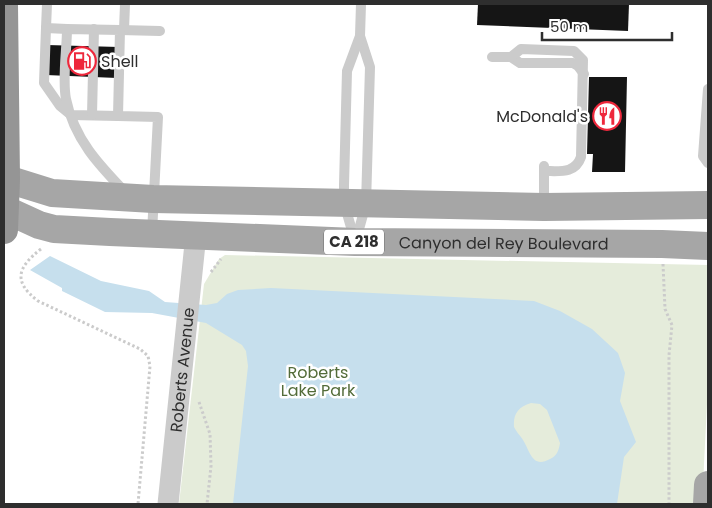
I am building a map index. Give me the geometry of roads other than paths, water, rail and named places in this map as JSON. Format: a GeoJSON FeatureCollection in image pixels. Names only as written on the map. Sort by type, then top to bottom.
{"type":"FeatureCollection","features":[{"type":"Feature","properties":{"kind":"highway"},"geometry":{"type":"LineString","coordinates":[[4,5],[4,216]]}},
{"type":"Feature","properties":{"kind":"main road"},"geometry":{"type":"LineString","coordinates":[[5,179],[52,192],[142,198],[544,207],[708,205]]}},
{"type":"Feature","properties":{"kind":"main road","name":"Canyon del Rey Boulevard"},"geometry":{"type":"LineString","coordinates":[[4,216],[54,229],[152,234],[196,234],[355,242],[708,246]]}},
{"type":"Feature","properties":{"kind":"main road"},"geometry":{"type":"LineString","coordinates":[[707,504],[708,485]]}},
{"type":"Feature","properties":{"kind":"street","name":"Roberts Avenue"},"geometry":{"type":"LineString","coordinates":[[168,504],[181,361],[191,295],[196,234]]}},
{"type":"Feature","properties":{"kind":"lane"},"geometry":{"type":"LineString","coordinates":[[47,4],[44,83],[60,106],[71,114],[158,117],[142,198],[152,234]]}},
{"type":"Feature","properties":{"kind":"lane"},"geometry":{"type":"LineString","coordinates":[[118,116],[125,4]]}},
{"type":"Feature","properties":{"kind":"lane"},"geometry":{"type":"LineString","coordinates":[[355,242],[355,204],[370,67],[360,36],[360,4]]}},
{"type":"Feature","properties":{"kind":"lane"},"geometry":{"type":"LineString","coordinates":[[46,28],[160,31]]}},
{"type":"Feature","properties":{"kind":"lane"},"geometry":{"type":"LineString","coordinates":[[68,29],[66,98],[88,153],[142,198]]}},
{"type":"Feature","properties":{"kind":"lane"},"geometry":{"type":"LineString","coordinates":[[92,115],[94,29]]}},
{"type":"Feature","properties":{"kind":"lane"},"geometry":{"type":"LineString","coordinates":[[355,242],[355,204],[347,71],[360,36]]}},
{"type":"Feature","properties":{"kind":"lane"},"geometry":{"type":"LineString","coordinates":[[492,57],[511,57],[521,49],[574,51],[583,60],[582,157],[578,165],[568,171],[544,168],[544,207]]}},
{"type":"Feature","properties":{"kind":"lane"},"geometry":{"type":"LineString","coordinates":[[708,89],[703,156],[708,163]]}},
{"type":"Feature","properties":{"kind":"water","name":"Roberts Lake Park"},"geometry":{"type":"Polygon","coordinates":[[[50,256],[101,281],[149,291],[165,302],[206,305],[217,303],[227,294],[238,290],[271,288],[534,301],[560,311],[592,329],[618,353],[625,373],[620,401],[636,442],[624,457],[617,504],[233,504],[248,366],[246,351],[242,345],[206,323],[152,313],[105,312],[62,291],[62,288],[30,270],[50,256]],[[531,403],[517,412],[514,427],[532,457],[539,462],[544,462],[554,456],[560,443],[547,410],[540,404],[531,403]]]}},
{"type":"Feature","properties":{"kind":"place","name":"Shell"},"geometry":{"type":"Point","coordinates":[82,61]}},
{"type":"Feature","properties":{"kind":"place","name":"McDonald's"},"geometry":{"type":"Point","coordinates":[607,116]}}]}
